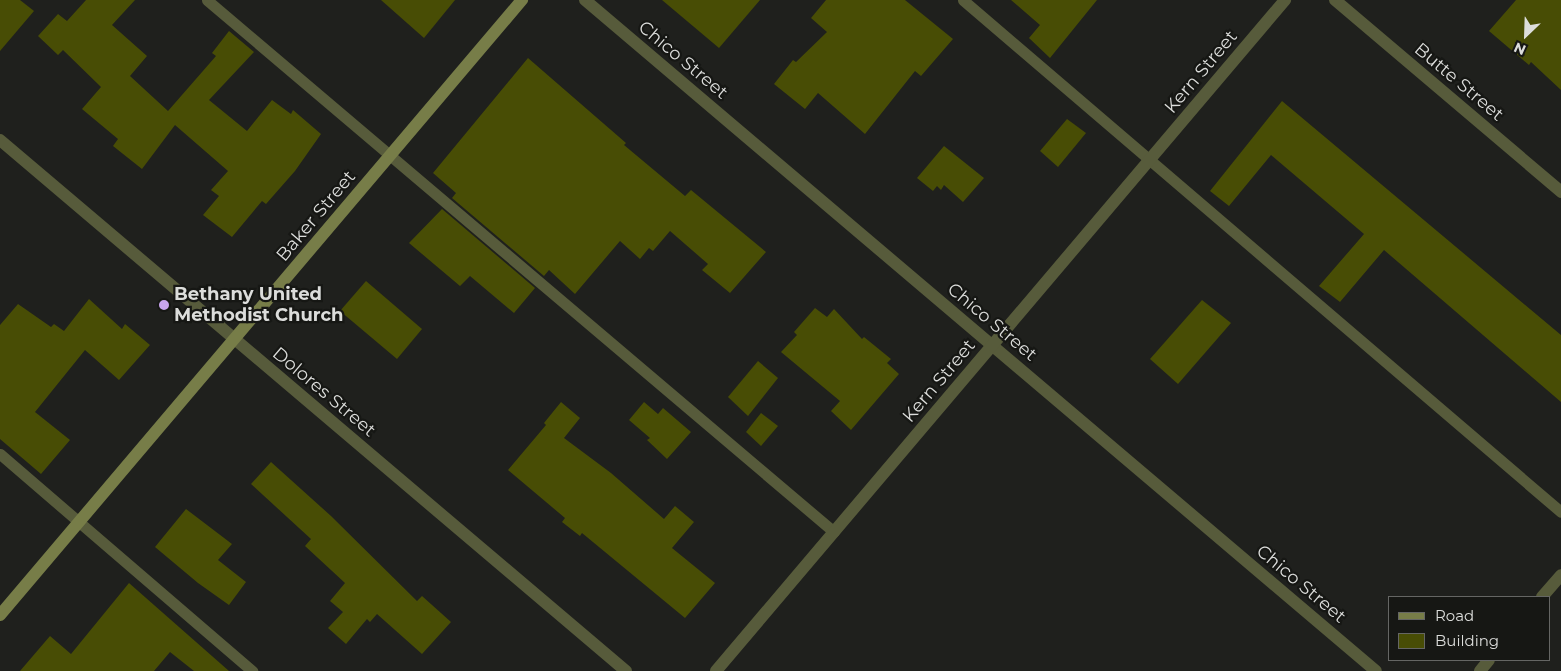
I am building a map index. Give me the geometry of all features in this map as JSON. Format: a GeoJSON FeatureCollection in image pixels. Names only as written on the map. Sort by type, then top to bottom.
{"type":"FeatureCollection","features":[{"type":"Feature","properties":{"kind":"street","name":"Baker Street"},"geometry":{"type":"LineString","coordinates":[[0,616],[522,0]]}},
{"type":"Feature","properties":{"kind":"street","name":"Chico Street"},"geometry":{"type":"LineString","coordinates":[[585,0],[1376,671]]}},
{"type":"Feature","properties":{"kind":"street","name":"Kern Street"},"geometry":{"type":"LineString","coordinates":[[716,671],[1285,0]]}},
{"type":"Feature","properties":{"kind":"street","name":"Butte Street"},"geometry":{"type":"LineString","coordinates":[[1335,0],[1561,192]]}},
{"type":"Feature","properties":{"kind":"street","name":"Dolores Street"},"geometry":{"type":"LineString","coordinates":[[0,140],[626,671]]}},
{"type":"Feature","properties":{"kind":"street"},"geometry":{"type":"LineString","coordinates":[[1543,596],[1561,575]]}},
{"type":"Feature","properties":{"kind":"street"},"geometry":{"type":"LineString","coordinates":[[1480,671],[1488,661]]}},
{"type":"Feature","properties":{"kind":"lane"},"geometry":{"type":"LineString","coordinates":[[207,0],[391,154],[834,532]]}},
{"type":"Feature","properties":{"kind":"lane"},"geometry":{"type":"LineString","coordinates":[[963,0],[1561,512]]}},
{"type":"Feature","properties":{"kind":"lane"},"geometry":{"type":"LineString","coordinates":[[0,454],[252,671]]}},
{"type":"Feature","properties":{"kind":"building"},"geometry":{"type":"Polygon","coordinates":[[[0,0],[20,0],[34,11],[0,51],[0,0]]]}},
{"type":"Feature","properties":{"kind":"building"},"geometry":{"type":"Polygon","coordinates":[[[86,0],[135,0],[112,25],[147,56],[130,76],[168,111],[216,56],[212,53],[229,31],[254,52],[209,100],[247,131],[272,100],[291,114],[293,110],[321,134],[295,171],[266,204],[262,201],[232,237],[203,215],[219,196],[211,190],[228,171],[175,125],[142,169],[113,146],[118,139],[82,109],[101,87],[63,50],[58,55],[38,36],[58,14],[67,21],[86,0]]]}},
{"type":"Feature","properties":{"kind":"building"},"geometry":{"type":"Polygon","coordinates":[[[381,0],[455,0],[424,38],[381,0]]]}},
{"type":"Feature","properties":{"kind":"building"},"geometry":{"type":"Polygon","coordinates":[[[662,0],[760,0],[719,48],[662,0]]]}},
{"type":"Feature","properties":{"kind":"building"},"geometry":{"type":"Polygon","coordinates":[[[826,0],[905,0],[953,39],[921,76],[915,71],[865,134],[818,93],[805,109],[774,84],[793,60],[796,62],[827,32],[811,18],[826,0]]]}},
{"type":"Feature","properties":{"kind":"building"},"geometry":{"type":"Polygon","coordinates":[[[1011,0],[1097,0],[1050,58],[1029,38],[1040,25],[1011,0]]]}},
{"type":"Feature","properties":{"kind":"building"},"geometry":{"type":"Polygon","coordinates":[[[1516,0],[1561,0],[1561,90],[1531,62],[1529,65],[1489,31],[1516,0]]]}},
{"type":"Feature","properties":{"kind":"building"},"geometry":{"type":"Polygon","coordinates":[[[528,58],[626,143],[624,145],[685,196],[691,190],[766,252],[730,293],[702,270],[708,264],[670,231],[653,251],[649,248],[640,259],[620,241],[575,294],[549,270],[544,276],[452,198],[456,193],[433,173],[528,58]]]}},
{"type":"Feature","properties":{"kind":"building"},"geometry":{"type":"Polygon","coordinates":[[[1282,101],[1561,335],[1561,402],[1384,250],[1340,302],[1319,286],[1364,234],[1271,155],[1229,206],[1210,191],[1282,101]]]}},
{"type":"Feature","properties":{"kind":"building"},"geometry":{"type":"Polygon","coordinates":[[[1067,119],[1086,133],[1058,167],[1040,151],[1067,119]]]}},
{"type":"Feature","properties":{"kind":"building"},"geometry":{"type":"Polygon","coordinates":[[[944,146],[984,178],[963,202],[944,185],[941,190],[937,186],[933,191],[917,178],[944,146]]]}},
{"type":"Feature","properties":{"kind":"building"},"geometry":{"type":"Polygon","coordinates":[[[442,209],[535,288],[514,313],[470,276],[460,286],[409,243],[442,209]]]}},
{"type":"Feature","properties":{"kind":"building"},"geometry":{"type":"Polygon","coordinates":[[[366,281],[422,329],[397,359],[340,311],[366,281]]]}},
{"type":"Feature","properties":{"kind":"building"},"geometry":{"type":"Polygon","coordinates":[[[89,299],[122,329],[125,324],[150,345],[119,380],[85,350],[35,412],[70,440],[41,474],[0,439],[0,325],[18,304],[51,327],[54,324],[64,331],[89,299]]]}},
{"type":"Feature","properties":{"kind":"building"},"geometry":{"type":"Polygon","coordinates":[[[1202,300],[1231,323],[1178,384],[1150,359],[1202,300]]]}},
{"type":"Feature","properties":{"kind":"building"},"geometry":{"type":"Polygon","coordinates":[[[815,308],[827,317],[834,309],[862,339],[864,337],[891,359],[887,363],[899,374],[851,430],[831,411],[840,401],[781,352],[797,335],[794,332],[815,308]]]}},
{"type":"Feature","properties":{"kind":"building"},"geometry":{"type":"Polygon","coordinates":[[[758,361],[778,378],[748,416],[728,397],[758,361]]]}},
{"type":"Feature","properties":{"kind":"building"},"geometry":{"type":"Polygon","coordinates":[[[561,402],[580,418],[564,438],[611,473],[664,519],[675,506],[694,522],[672,548],[715,583],[685,618],[582,533],[580,536],[562,522],[565,518],[508,470],[546,425],[544,423],[561,402]]]}},
{"type":"Feature","properties":{"kind":"building"},"geometry":{"type":"Polygon","coordinates":[[[644,402],[658,414],[663,408],[691,432],[667,459],[647,440],[650,438],[629,420],[644,402]]]}},
{"type":"Feature","properties":{"kind":"building"},"geometry":{"type":"Polygon","coordinates":[[[761,413],[778,426],[761,446],[746,432],[761,413]]]}},
{"type":"Feature","properties":{"kind":"building"},"geometry":{"type":"Polygon","coordinates":[[[271,462],[331,516],[417,601],[422,596],[451,622],[422,654],[377,614],[370,622],[367,619],[346,644],[328,628],[343,612],[330,601],[345,583],[305,546],[311,539],[251,484],[271,462]]]}},
{"type":"Feature","properties":{"kind":"building"},"geometry":{"type":"Polygon","coordinates":[[[186,509],[232,544],[218,560],[246,582],[229,605],[198,583],[155,547],[186,509]]]}},
{"type":"Feature","properties":{"kind":"building"},"geometry":{"type":"Polygon","coordinates":[[[129,583],[229,671],[194,671],[170,652],[154,671],[20,671],[50,636],[71,654],[129,583]]]}},
{"type":"Feature","properties":{"kind":"place","name":"Bethany United Methodist Church"},"geometry":{"type":"Point","coordinates":[164,305]}}]}
